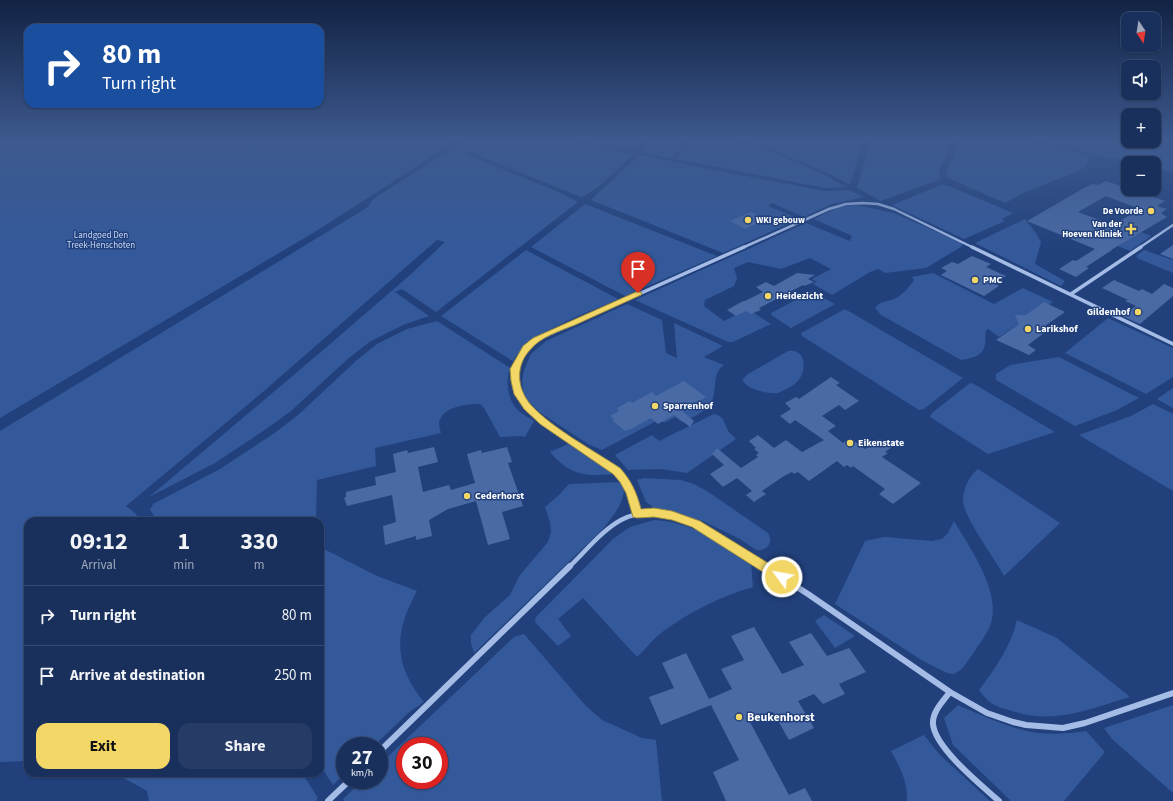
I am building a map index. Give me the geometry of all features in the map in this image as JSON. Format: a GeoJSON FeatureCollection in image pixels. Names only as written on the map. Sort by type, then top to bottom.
{"type":"FeatureCollection","features":[{"type":"Feature","properties":{"kind":"street"},"geometry":{"type":"LineString","coordinates":[[637,514],[631,492],[624,479],[616,471],[543,421],[527,406],[519,394],[515,381],[515,369],[526,348],[536,340],[843,204],[858,202],[877,204],[894,210],[1173,344]]}},
{"type":"Feature","properties":{"kind":"street"},"geometry":{"type":"LineString","coordinates":[[1071,294],[1173,225]]}},
{"type":"Feature","properties":{"kind":"street"},"geometry":{"type":"LineString","coordinates":[[388,743],[606,530],[621,520],[637,514],[654,513],[672,515],[696,524],[808,594],[950,692],[975,707],[1000,718],[1026,725],[1063,728],[1173,693]]}},
{"type":"Feature","properties":{"kind":"street"},"geometry":{"type":"LineString","coordinates":[[950,692],[935,714],[933,726],[934,732],[939,742],[949,754],[999,801]]}},
{"type":"Feature","properties":{"kind":"street"},"geometry":{"type":"LineString","coordinates":[[328,801],[341,789]]}},
{"type":"Feature","properties":{"kind":"green space","name":"Landgoed Den Treek-Henschoten"},"geometry":{"type":"Polygon","coordinates":[[[0,177],[400,177],[313,233],[0,418],[0,177]]]}},
{"type":"Feature","properties":{"kind":"green space"},"geometry":{"type":"Polygon","coordinates":[[[407,177],[523,177],[561,193],[578,202],[436,312],[402,289],[395,292],[429,316],[403,325],[371,341],[350,357],[291,411],[269,427],[215,463],[149,497],[322,351],[410,275],[445,242],[437,240],[264,391],[126,506],[138,517],[24,517],[24,761],[0,762],[0,431],[368,207],[373,199],[407,177]]]}},
{"type":"Feature","properties":{"kind":"green space"},"geometry":{"type":"Polygon","coordinates":[[[532,177],[609,177],[592,191],[581,197],[532,177]]]}},
{"type":"Feature","properties":{"kind":"green space"},"geometry":{"type":"Polygon","coordinates":[[[615,177],[754,177],[824,191],[849,190],[864,197],[832,204],[804,217],[772,203],[768,206],[799,219],[723,253],[591,200],[615,177]]]}},
{"type":"Feature","properties":{"kind":"green space"},"geometry":{"type":"Polygon","coordinates":[[[770,177],[827,177],[846,187],[825,188],[770,177]]]}},
{"type":"Feature","properties":{"kind":"green space"},"geometry":{"type":"Polygon","coordinates":[[[836,177],[852,177],[851,182],[848,184],[836,177]]]}},
{"type":"Feature","properties":{"kind":"green space"},"geometry":{"type":"Polygon","coordinates":[[[860,177],[941,177],[941,179],[881,201],[857,188],[860,177]]]}},
{"type":"Feature","properties":{"kind":"green space"},"geometry":{"type":"Polygon","coordinates":[[[1062,177],[1027,191],[1005,203],[948,178],[1062,177]]]}},
{"type":"Feature","properties":{"kind":"green space"},"geometry":{"type":"Polygon","coordinates":[[[941,185],[949,186],[1013,213],[1002,219],[1005,221],[964,239],[892,205],[941,185]]]}},
{"type":"Feature","properties":{"kind":"green space"},"geometry":{"type":"Polygon","coordinates":[[[585,204],[717,256],[625,296],[531,247],[585,204]]]}},
{"type":"Feature","properties":{"kind":"green space"},"geometry":{"type":"Polygon","coordinates":[[[856,205],[894,213],[963,243],[961,247],[926,268],[885,273],[878,269],[870,272],[832,295],[813,284],[817,282],[812,279],[831,269],[810,258],[781,269],[748,262],[734,268],[737,278],[734,286],[705,300],[704,306],[724,321],[748,309],[771,324],[733,342],[728,342],[635,300],[806,223],[850,241],[852,236],[814,219],[839,207],[856,205]]]}},
{"type":"Feature","properties":{"kind":"green space"},"geometry":{"type":"Polygon","coordinates":[[[1025,219],[1041,242],[1035,264],[1065,281],[1061,286],[975,243],[1025,219]]]}},
{"type":"Feature","properties":{"kind":"green space"},"geometry":{"type":"Polygon","coordinates":[[[1105,223],[1117,223],[1151,236],[1130,251],[1085,233],[1105,223]]]}},
{"type":"Feature","properties":{"kind":"green space"},"geometry":{"type":"Polygon","coordinates":[[[526,250],[618,299],[560,324],[531,341],[520,351],[513,361],[441,316],[526,250]]]}},
{"type":"Feature","properties":{"kind":"green space"},"geometry":{"type":"Polygon","coordinates":[[[1144,250],[1173,260],[1173,273],[1139,259],[1136,256],[1144,250]]]}},
{"type":"Feature","properties":{"kind":"green space"},"geometry":{"type":"Polygon","coordinates":[[[933,273],[994,304],[1023,288],[1053,302],[1033,315],[1029,313],[1022,318],[1025,320],[999,337],[988,329],[986,331],[983,351],[975,357],[961,360],[881,315],[875,308],[877,305],[895,299],[900,295],[914,280],[912,277],[933,273]]]}},
{"type":"Feature","properties":{"kind":"green space"},"geometry":{"type":"Polygon","coordinates":[[[811,292],[835,304],[791,328],[771,315],[771,313],[811,292]]]}},
{"type":"Feature","properties":{"kind":"green space"},"geometry":{"type":"Polygon","coordinates":[[[627,304],[662,320],[666,353],[677,358],[674,323],[723,346],[704,357],[724,365],[717,373],[711,403],[702,412],[682,422],[675,417],[664,423],[660,419],[602,450],[588,444],[539,412],[527,400],[523,391],[522,381],[524,370],[531,354],[546,341],[627,304]]]}},
{"type":"Feature","properties":{"kind":"green space"},"geometry":{"type":"Polygon","coordinates":[[[845,309],[963,378],[924,409],[919,410],[802,336],[801,333],[845,309]]]}},
{"type":"Feature","properties":{"kind":"green space"},"geometry":{"type":"Polygon","coordinates":[[[1108,318],[1173,348],[1173,377],[1146,394],[1065,353],[1108,318]]]}},
{"type":"Feature","properties":{"kind":"green space"},"geometry":{"type":"Polygon","coordinates":[[[437,321],[510,368],[508,373],[508,391],[512,402],[520,412],[534,421],[525,437],[500,437],[484,408],[480,404],[456,407],[441,417],[439,423],[441,433],[375,448],[376,466],[317,480],[316,517],[155,517],[150,510],[153,504],[220,469],[276,432],[298,415],[357,360],[377,344],[407,329],[437,321]]]}},
{"type":"Feature","properties":{"kind":"green space"},"geometry":{"type":"Polygon","coordinates":[[[788,351],[799,353],[802,357],[804,367],[800,378],[791,387],[778,393],[769,393],[752,388],[745,384],[742,380],[748,374],[788,351]]]}},
{"type":"Feature","properties":{"kind":"green space"},"geometry":{"type":"Polygon","coordinates":[[[1059,357],[1139,398],[1117,410],[1075,426],[996,380],[996,374],[1010,365],[1059,357]]]}},
{"type":"Feature","properties":{"kind":"green space"},"geometry":{"type":"Polygon","coordinates":[[[970,383],[1055,432],[988,454],[930,417],[932,413],[970,383]]]}},
{"type":"Feature","properties":{"kind":"green space"},"geometry":{"type":"Polygon","coordinates":[[[1173,388],[1173,408],[1157,399],[1173,388]]]}},
{"type":"Feature","properties":{"kind":"green space"},"geometry":{"type":"Polygon","coordinates":[[[1153,404],[1173,414],[1173,491],[1079,435],[1131,416],[1153,404]]]}},
{"type":"Feature","properties":{"kind":"green space"},"geometry":{"type":"Polygon","coordinates":[[[714,414],[722,418],[729,432],[736,439],[687,473],[660,469],[628,470],[615,455],[652,435],[659,441],[714,414]]]}},
{"type":"Feature","properties":{"kind":"green space"},"geometry":{"type":"Polygon","coordinates":[[[568,444],[613,474],[594,475],[578,473],[564,466],[550,452],[568,444]]]}},
{"type":"Feature","properties":{"kind":"green space"},"geometry":{"type":"Polygon","coordinates":[[[978,469],[1060,523],[1004,576],[973,526],[964,506],[963,499],[966,486],[972,475],[978,469]]]}},
{"type":"Feature","properties":{"kind":"green space"},"geometry":{"type":"Polygon","coordinates":[[[643,478],[681,480],[694,484],[707,491],[768,533],[770,543],[766,548],[756,550],[740,539],[703,521],[653,507],[646,502],[637,480],[643,478]]]}},
{"type":"Feature","properties":{"kind":"green space"},"geometry":{"type":"Polygon","coordinates":[[[623,482],[624,489],[621,502],[602,530],[474,653],[471,643],[471,635],[484,618],[510,595],[520,575],[548,542],[551,532],[550,522],[545,507],[569,484],[623,482]]]}},
{"type":"Feature","properties":{"kind":"green space"},"geometry":{"type":"Polygon","coordinates":[[[654,520],[680,524],[706,534],[729,547],[751,563],[753,587],[717,600],[693,612],[658,636],[637,657],[583,598],[558,619],[571,636],[558,646],[535,622],[536,617],[613,539],[630,527],[654,520]]]}},
{"type":"Feature","properties":{"kind":"green space"},"geometry":{"type":"Polygon","coordinates":[[[954,521],[975,555],[987,581],[993,607],[990,627],[986,635],[964,666],[954,674],[947,673],[923,661],[835,604],[865,541],[884,537],[932,541],[942,539],[948,533],[954,521]]]}},
{"type":"Feature","properties":{"kind":"green space"},"geometry":{"type":"Polygon","coordinates":[[[324,549],[377,576],[417,591],[404,620],[400,648],[402,661],[407,674],[414,688],[424,702],[408,713],[383,737],[336,737],[336,782],[333,785],[324,771],[324,549]]]}},
{"type":"Feature","properties":{"kind":"green space"},"geometry":{"type":"Polygon","coordinates":[[[824,615],[855,636],[835,648],[815,621],[824,615]]]}},
{"type":"Feature","properties":{"kind":"green space"},"geometry":{"type":"Polygon","coordinates":[[[1017,620],[1057,638],[1130,697],[1072,714],[1057,716],[1028,715],[997,706],[990,702],[979,690],[1007,648],[1017,620]]]}},
{"type":"Feature","properties":{"kind":"green space"},"geometry":{"type":"Polygon","coordinates":[[[524,634],[586,706],[602,720],[642,738],[656,740],[662,801],[344,801],[343,799],[354,789],[388,789],[388,756],[396,749],[396,789],[448,789],[448,737],[409,737],[514,637],[524,634]]]}},
{"type":"Feature","properties":{"kind":"green space"},"geometry":{"type":"Polygon","coordinates":[[[958,705],[1006,725],[1020,729],[1050,734],[1086,731],[1105,752],[1064,801],[1011,801],[953,745],[944,718],[958,705]]]}},
{"type":"Feature","properties":{"kind":"green space"},"geometry":{"type":"Polygon","coordinates":[[[1173,705],[1173,793],[1112,739],[1104,728],[1173,705]]]}},
{"type":"Feature","properties":{"kind":"green space"},"geometry":{"type":"Polygon","coordinates":[[[924,735],[939,754],[990,801],[907,801],[905,781],[891,751],[924,735]]]}},
{"type":"Feature","properties":{"kind":"green space"},"geometry":{"type":"Polygon","coordinates":[[[122,777],[305,777],[318,798],[316,801],[149,801],[147,791],[122,777]]]}},
{"type":"Feature","properties":{"kind":"building"},"geometry":{"type":"Polygon","coordinates":[[[1106,181],[1121,186],[1121,196],[1150,196],[1165,201],[1157,206],[1167,209],[1161,213],[1167,217],[1111,250],[1086,267],[1089,268],[1076,277],[1059,269],[1073,260],[1076,261],[1095,249],[1027,221],[1093,184],[1098,185],[1106,181]],[[1106,196],[1078,212],[1113,225],[1140,209],[1106,196]]]}},
{"type":"Feature","properties":{"kind":"building","name":"WKI gebouw"},"geometry":{"type":"Polygon","coordinates":[[[751,212],[766,219],[745,229],[730,221],[751,212]]]}},
{"type":"Feature","properties":{"kind":"building"},"geometry":{"type":"Polygon","coordinates":[[[1173,245],[1173,259],[1160,254],[1173,245]]]}},
{"type":"Feature","properties":{"kind":"building","name":"PMC"},"geometry":{"type":"Polygon","coordinates":[[[972,256],[991,264],[986,267],[1006,276],[994,283],[999,286],[984,296],[941,275],[947,271],[941,268],[952,262],[958,264],[972,256]]]}},
{"type":"Feature","properties":{"kind":"building","name":"Heidezicht"},"geometry":{"type":"Polygon","coordinates":[[[797,273],[815,275],[808,279],[814,282],[804,286],[803,285],[759,308],[761,310],[751,314],[746,311],[736,316],[727,310],[763,292],[756,287],[766,282],[774,286],[797,273]]]}},
{"type":"Feature","properties":{"kind":"building","name":"Gildenhof"},"geometry":{"type":"Polygon","coordinates":[[[1114,280],[1139,291],[1142,289],[1152,294],[1164,284],[1173,288],[1173,296],[1140,324],[1122,316],[1136,306],[1125,301],[1128,300],[1102,288],[1114,280]]]}},
{"type":"Feature","properties":{"kind":"building","name":"Larikshof"},"geometry":{"type":"Polygon","coordinates":[[[1044,302],[1065,312],[1042,328],[1048,330],[1028,345],[1036,350],[1029,355],[996,340],[1019,324],[1015,315],[1026,315],[1044,302]]]}},
{"type":"Feature","properties":{"kind":"building","name":"Eikenstate"},"geometry":{"type":"Polygon","coordinates":[[[831,377],[840,383],[836,385],[859,401],[845,410],[839,405],[822,416],[836,426],[828,431],[843,443],[850,438],[865,449],[880,439],[892,447],[885,452],[888,453],[882,457],[921,483],[893,504],[879,494],[885,489],[853,466],[851,468],[847,465],[844,467],[837,461],[809,481],[798,472],[794,474],[792,472],[762,491],[766,494],[754,502],[746,495],[752,491],[737,478],[723,487],[710,474],[724,465],[712,454],[717,448],[741,468],[758,457],[756,455],[759,453],[754,449],[756,448],[749,441],[758,435],[774,448],[786,440],[802,452],[824,440],[795,420],[790,424],[780,416],[791,409],[785,403],[796,397],[799,399],[831,377]]]}},
{"type":"Feature","properties":{"kind":"building","name":"Sparrenhof"},"geometry":{"type":"Polygon","coordinates":[[[684,381],[706,397],[682,411],[694,421],[690,427],[674,415],[658,424],[651,418],[625,431],[612,420],[614,419],[610,416],[619,411],[617,408],[630,401],[632,403],[652,392],[656,396],[684,381]]]}},
{"type":"Feature","properties":{"kind":"building","name":"Cederhorst"},"geometry":{"type":"Polygon","coordinates":[[[434,447],[438,462],[418,467],[423,492],[449,485],[451,490],[475,483],[467,454],[481,450],[482,453],[507,447],[512,462],[508,463],[523,506],[502,512],[510,539],[488,545],[476,501],[448,509],[429,520],[432,536],[416,540],[416,536],[385,545],[383,526],[396,522],[392,495],[347,506],[344,498],[346,497],[346,492],[376,485],[375,477],[396,472],[393,454],[407,450],[408,453],[434,447]]]}},
{"type":"Feature","properties":{"kind":"building","name":"Beukenhorst"},"geometry":{"type":"Polygon","coordinates":[[[754,627],[782,674],[804,665],[789,642],[811,633],[827,656],[849,648],[866,672],[839,684],[845,694],[823,704],[814,694],[798,701],[814,728],[789,740],[773,712],[750,722],[789,795],[805,788],[812,801],[726,801],[713,772],[739,760],[711,705],[661,725],[649,697],[674,688],[662,663],[686,653],[709,699],[732,689],[721,669],[744,660],[731,636],[754,627]]]}},
{"type":"Feature","properties":{"kind":"place","name":"De Voorde"},"geometry":{"type":"Point","coordinates":[1151,211]}},
{"type":"Feature","properties":{"kind":"place","name":"WKI gebouw"},"geometry":{"type":"Point","coordinates":[748,220]}},
{"type":"Feature","properties":{"kind":"place","name":"Van der Hoeven Kliniek"},"geometry":{"type":"Point","coordinates":[1131,229]}},
{"type":"Feature","properties":{"kind":"place","name":"PMC"},"geometry":{"type":"Point","coordinates":[975,280]}},
{"type":"Feature","properties":{"kind":"place","name":"Heidezicht"},"geometry":{"type":"Point","coordinates":[768,296]}},
{"type":"Feature","properties":{"kind":"place","name":"Gildenhof"},"geometry":{"type":"Point","coordinates":[1138,312]}},
{"type":"Feature","properties":{"kind":"place","name":"Larikshof"},"geometry":{"type":"Point","coordinates":[1028,329]}},
{"type":"Feature","properties":{"kind":"place","name":"Sparrenhof"},"geometry":{"type":"Point","coordinates":[655,406]}},
{"type":"Feature","properties":{"kind":"place","name":"Eikenstate"},"geometry":{"type":"Point","coordinates":[850,443]}},
{"type":"Feature","properties":{"kind":"place","name":"Cederhorst"},"geometry":{"type":"Point","coordinates":[467,496]}},
{"type":"Feature","properties":{"kind":"place","name":"Beukenhorst"},"geometry":{"type":"Point","coordinates":[739,717]}},
{"type":"Feature","properties":{"kind":"route"},"geometry":{"type":"LineString","coordinates":[[638,293],[536,340],[526,348],[515,369],[515,381],[519,394],[527,406],[543,421],[600,459],[624,479],[631,492],[637,514],[654,513],[672,515],[696,524],[782,577]]}}]}
